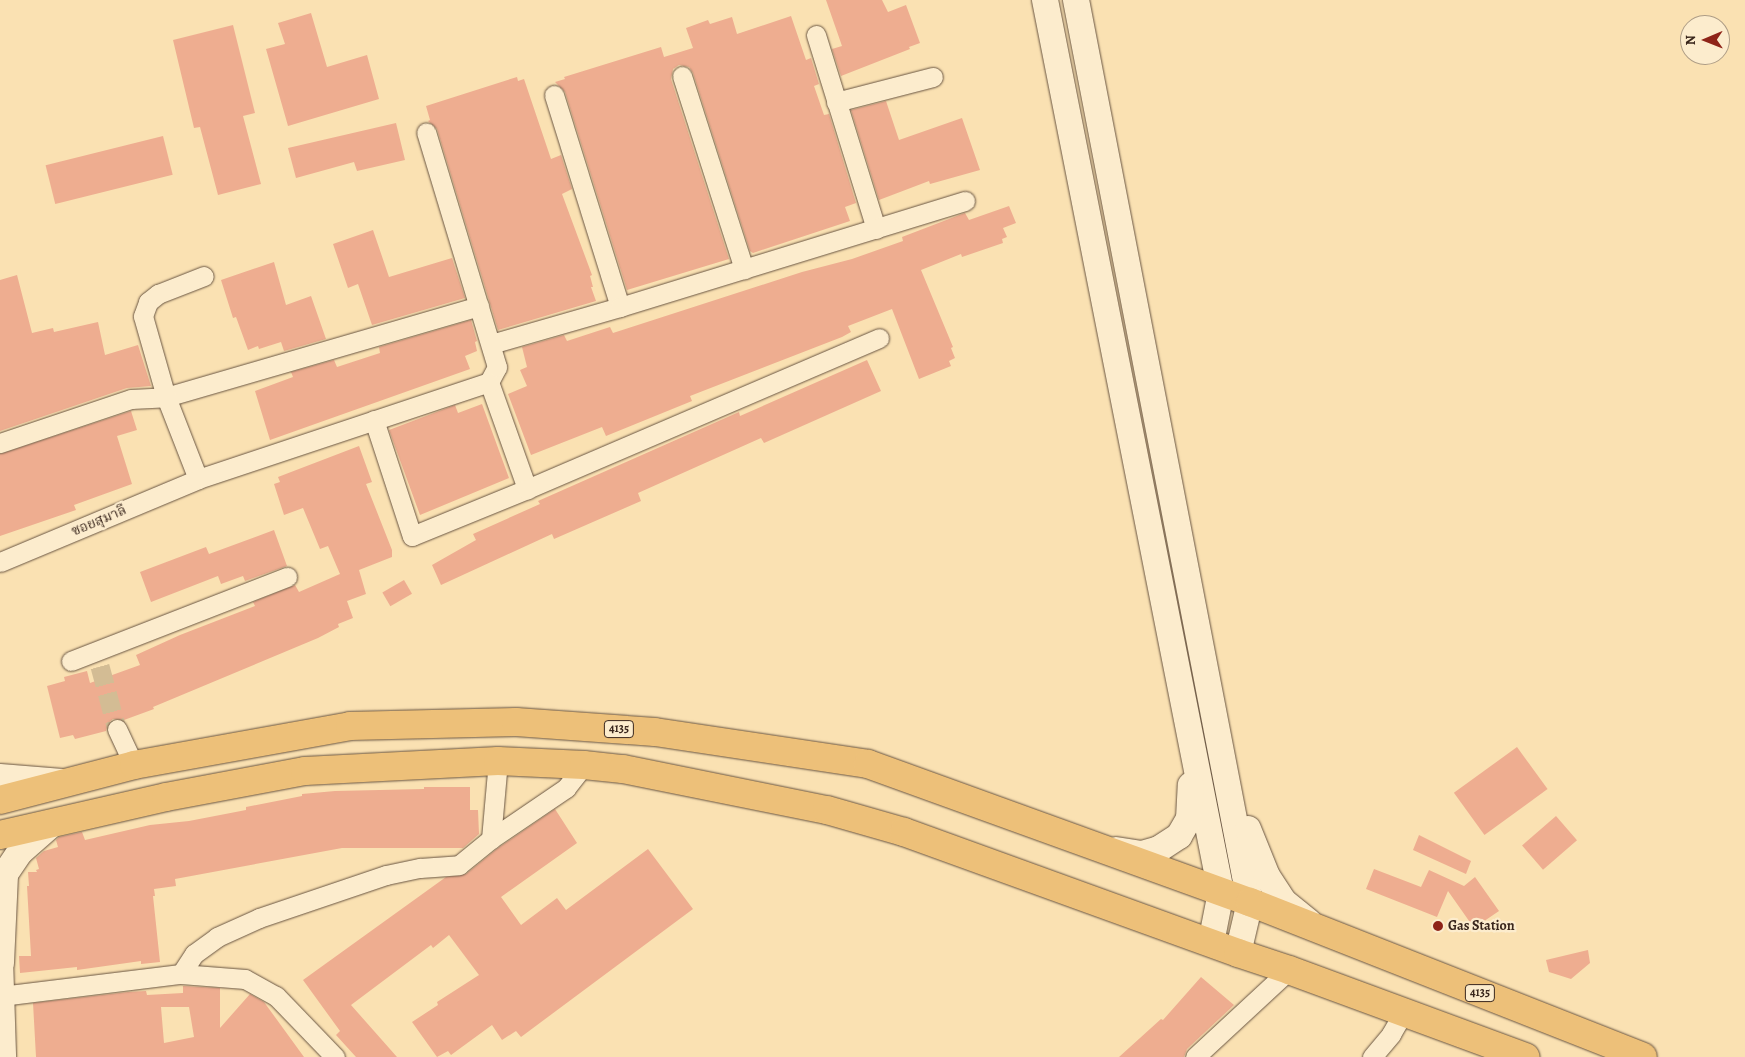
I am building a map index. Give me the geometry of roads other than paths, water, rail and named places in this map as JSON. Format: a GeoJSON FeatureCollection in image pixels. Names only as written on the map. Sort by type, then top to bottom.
{"type":"FeatureCollection","features":[{"type":"Feature","properties":{"kind":"main road"},"geometry":{"type":"LineString","coordinates":[[1045,0],[1221,892],[1211,943]]}},
{"type":"Feature","properties":{"kind":"main road"},"geometry":{"type":"LineString","coordinates":[[1076,0],[1250,902],[1238,954]]}},
{"type":"Feature","properties":{"kind":"main road"},"geometry":{"type":"LineString","coordinates":[[1215,718],[1250,836],[1267,876],[1283,901],[1317,929]]}},
{"type":"Feature","properties":{"kind":"main road","name":"4135"},"geometry":{"type":"LineString","coordinates":[[0,800],[134,765],[350,726],[516,722],[655,732],[868,764],[1250,902],[1643,1057]]}},
{"type":"Feature","properties":{"kind":"main road"},"geometry":{"type":"LineString","coordinates":[[1101,848],[1142,854],[1159,849],[1179,836],[1189,819],[1192,800],[1187,722]]}},
{"type":"Feature","properties":{"kind":"main road"},"geometry":{"type":"LineString","coordinates":[[0,836],[166,797],[305,771],[498,761],[584,765],[623,769],[827,810],[904,832],[1526,1057]]}},
{"type":"Feature","properties":{"kind":"main road"},"geometry":{"type":"LineString","coordinates":[[0,777],[65,782]]}},
{"type":"Feature","properties":{"kind":"main road"},"geometry":{"type":"LineString","coordinates":[[3,1057],[0,961],[5,874],[20,852],[53,823]]}},
{"type":"Feature","properties":{"kind":"street"},"geometry":{"type":"LineString","coordinates":[[816,35],[876,229]]}},
{"type":"Feature","properties":{"kind":"street"},"geometry":{"type":"LineString","coordinates":[[682,76],[744,269]]}},
{"type":"Feature","properties":{"kind":"street"},"geometry":{"type":"LineString","coordinates":[[836,102],[933,77]]}},
{"type":"Feature","properties":{"kind":"street"},"geometry":{"type":"LineString","coordinates":[[554,95],[620,307]]}},
{"type":"Feature","properties":{"kind":"street"},"geometry":{"type":"LineString","coordinates":[[426,132],[497,367],[489,382],[527,489]]}},
{"type":"Feature","properties":{"kind":"street"},"geometry":{"type":"LineString","coordinates":[[491,344],[620,307],[965,202]]}},
{"type":"Feature","properties":{"kind":"street"},"geometry":{"type":"LineString","coordinates":[[198,479],[166,396],[143,316],[148,302],[158,294],[204,276]]}},
{"type":"Feature","properties":{"kind":"street"},"geometry":{"type":"LineString","coordinates":[[0,443],[131,399],[166,396],[480,306]]}},
{"type":"Feature","properties":{"kind":"street"},"geometry":{"type":"LineString","coordinates":[[374,420],[412,536],[527,489],[879,338]]}},
{"type":"Feature","properties":{"kind":"street","name":"ซอยสุมาลี"},"geometry":{"type":"LineString","coordinates":[[0,562],[198,479],[489,382]]}},
{"type":"Feature","properties":{"kind":"street"},"geometry":{"type":"LineString","coordinates":[[71,661],[287,576]]}},
{"type":"Feature","properties":{"kind":"street"},"geometry":{"type":"LineString","coordinates":[[100,666],[117,644]]}},
{"type":"Feature","properties":{"kind":"street"},"geometry":{"type":"LineString","coordinates":[[117,729],[134,765]]}},
{"type":"Feature","properties":{"kind":"street"},"geometry":{"type":"LineString","coordinates":[[491,839],[498,761]]}},
{"type":"Feature","properties":{"kind":"street"},"geometry":{"type":"LineString","coordinates":[[181,974],[194,954],[217,937],[259,918],[386,875],[420,868],[460,865],[491,839],[566,788],[584,765]]}},
{"type":"Feature","properties":{"kind":"street"},"geometry":{"type":"LineString","coordinates":[[1195,1057],[1289,970]]}},
{"type":"Feature","properties":{"kind":"street"},"geometry":{"type":"LineString","coordinates":[[1,996],[181,974],[245,980],[276,996],[335,1057]]}},
{"type":"Feature","properties":{"kind":"street"},"geometry":{"type":"LineString","coordinates":[[1372,1057],[1391,1034],[1403,1012]]}},
{"type":"Feature","properties":{"kind":"tunnel"},"geometry":{"type":"LineString","coordinates":[[100,666],[117,729]]}},
{"type":"Feature","properties":{"kind":"place","name":"Gas Station"},"geometry":{"type":"Point","coordinates":[1438,926]}}]}
